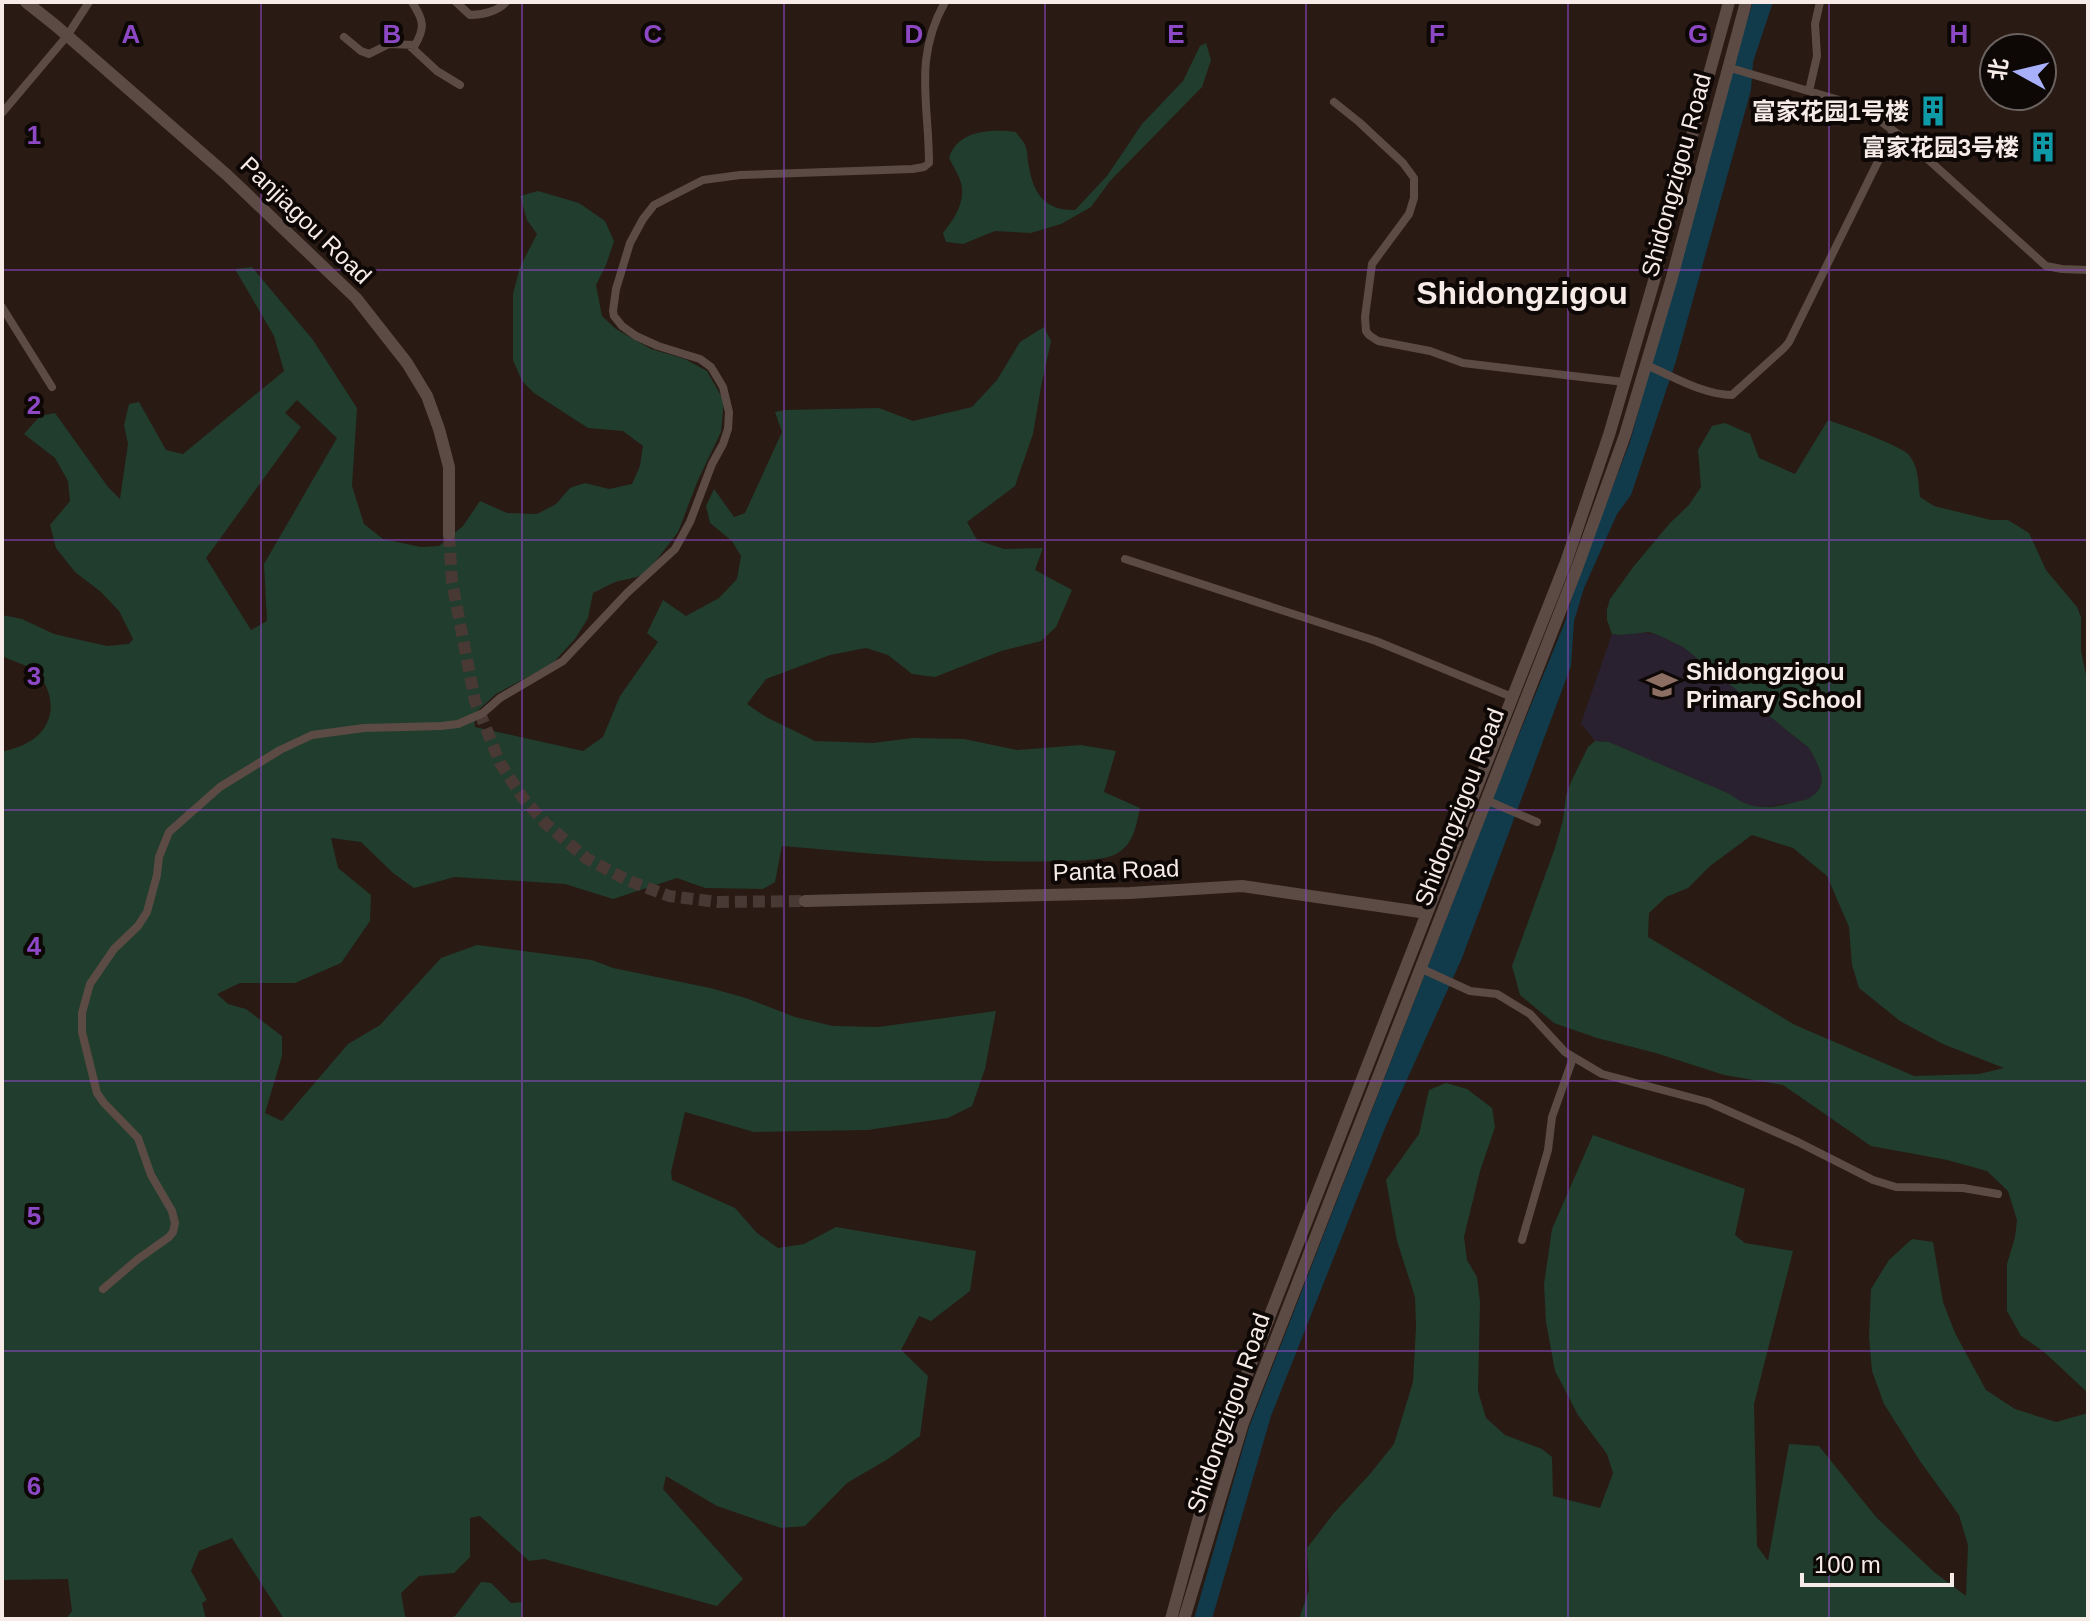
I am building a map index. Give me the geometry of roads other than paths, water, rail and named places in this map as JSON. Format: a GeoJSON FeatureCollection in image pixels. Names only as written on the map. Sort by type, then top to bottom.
{"type":"FeatureCollection","features":[{"type":"Feature","properties":{"kind":"main road","name":"Panjiagou Road"},"geometry":{"type":"LineString","coordinates":[[26,2],[227,175],[356,298],[407,363],[427,396],[449,467],[449,535]]}},
{"type":"Feature","properties":{"kind":"main road","name":"Shidongzigou Road"},"geometry":{"type":"LineString","coordinates":[[1171,1619],[1229,1420],[1566,562],[1609,435],[1656,274],[1729,2]]}},
{"type":"Feature","properties":{"kind":"main road","name":"Shidongzigou Road"},"geometry":{"type":"LineString","coordinates":[[1184,1619],[1243,1423],[1488,801],[1625,435],[1671,281],[1746,2]]}},
{"type":"Feature","properties":{"kind":"main road","name":"Panta Road"},"geometry":{"type":"LineString","coordinates":[[805,901],[1130,893],[1242,886],[1427,913]]}},
{"type":"Feature","properties":{"kind":"street"},"geometry":{"type":"LineString","coordinates":[[2,113],[67,36],[89,2]]}},
{"type":"Feature","properties":{"kind":"street"},"geometry":{"type":"LineString","coordinates":[[411,47],[421,35],[422,25],[420,14],[412,2]]}},
{"type":"Feature","properties":{"kind":"street"},"geometry":{"type":"LineString","coordinates":[[456,2],[470,15],[480,15],[502,7],[506,2]]}},
{"type":"Feature","properties":{"kind":"street"},"geometry":{"type":"LineString","coordinates":[[103,1289],[169,1237],[175,1223],[172,1211],[151,1175],[138,1138],[97,1093],[82,1032],[82,1013],[90,984],[114,949],[138,926],[147,912],[159,857],[169,832],[220,787],[280,750],[312,735],[364,728],[458,724],[483,713],[500,698],[563,661],[627,593],[675,549],[690,522],[723,444],[729,412],[723,387],[711,367],[700,359],[636,336],[614,316],[616,289],[630,243],[654,205],[703,180],[740,175],[924,167],[929,163],[924,74],[931,32],[945,2]]}},
{"type":"Feature","properties":{"kind":"street"},"geometry":{"type":"LineString","coordinates":[[1809,91],[1817,56],[1815,24],[1820,2]]}},
{"type":"Feature","properties":{"kind":"street"},"geometry":{"type":"LineString","coordinates":[[344,37],[369,54],[389,44],[411,47],[437,71],[460,85]]}},
{"type":"Feature","properties":{"kind":"street"},"geometry":{"type":"LineString","coordinates":[[1730,68],[1839,100],[1879,120],[1911,144],[2046,266],[2088,270]]}},
{"type":"Feature","properties":{"kind":"street"},"geometry":{"type":"LineString","coordinates":[[1334,102],[1403,163],[1414,178],[1414,198],[1409,214],[1372,264],[1365,317],[1369,335],[1378,341],[1430,351],[1463,363],[1624,382]]}},
{"type":"Feature","properties":{"kind":"street"},"geometry":{"type":"LineString","coordinates":[[1647,365],[1709,392],[1732,395],[1784,348],[1893,131]]}},
{"type":"Feature","properties":{"kind":"street"},"geometry":{"type":"LineString","coordinates":[[2,307],[52,387]]}},
{"type":"Feature","properties":{"kind":"street"},"geometry":{"type":"LineString","coordinates":[[1125,559],[1376,641],[1512,697]]}},
{"type":"Feature","properties":{"kind":"street"},"geometry":{"type":"LineString","coordinates":[[1488,801],[1537,822]]}},
{"type":"Feature","properties":{"kind":"street"},"geometry":{"type":"LineString","coordinates":[[1422,969],[1470,991],[1497,994],[1530,1014],[1565,1052],[1602,1074],[1708,1102],[1873,1180],[1896,1187],[1963,1188],[1998,1194]]}},
{"type":"Feature","properties":{"kind":"street"},"geometry":{"type":"LineString","coordinates":[[1522,1240],[1548,1150],[1552,1117],[1573,1058]]}},
{"type":"Feature","properties":{"kind":"water"},"geometry":{"type":"Polygon","coordinates":[[[1753,2],[1773,2],[1753,62],[1751,90],[1676,361],[1631,495],[1617,514],[1584,588],[1574,621],[1571,666],[1462,958],[1385,1128],[1271,1416],[1212,1619],[1194,1619],[1249,1427],[1497,788],[1565,622],[1577,578],[1630,442],[1753,2]]]}},
{"type":"Feature","properties":{"kind":"tunnel"},"geometry":{"type":"LineString","coordinates":[[449,535],[452,582],[475,701],[500,763],[523,798],[545,823],[586,858],[627,880],[669,896],[717,902],[805,901]]}},
{"type":"Feature","properties":{"kind":"place","name":"富家花园1号楼"},"geometry":{"type":"Point","coordinates":[1933,111]}},
{"type":"Feature","properties":{"kind":"place","name":"富家花园3号楼"},"geometry":{"type":"Point","coordinates":[2043,147]}},
{"type":"Feature","properties":{"kind":"place","name":"Shidongzigou Primary School"},"geometry":{"type":"Point","coordinates":[1662,685]}},
{"type":"Feature","properties":{"kind":"district","name":"Shidongzigou"},"geometry":{"type":"Point","coordinates":[1522,293]}}]}
